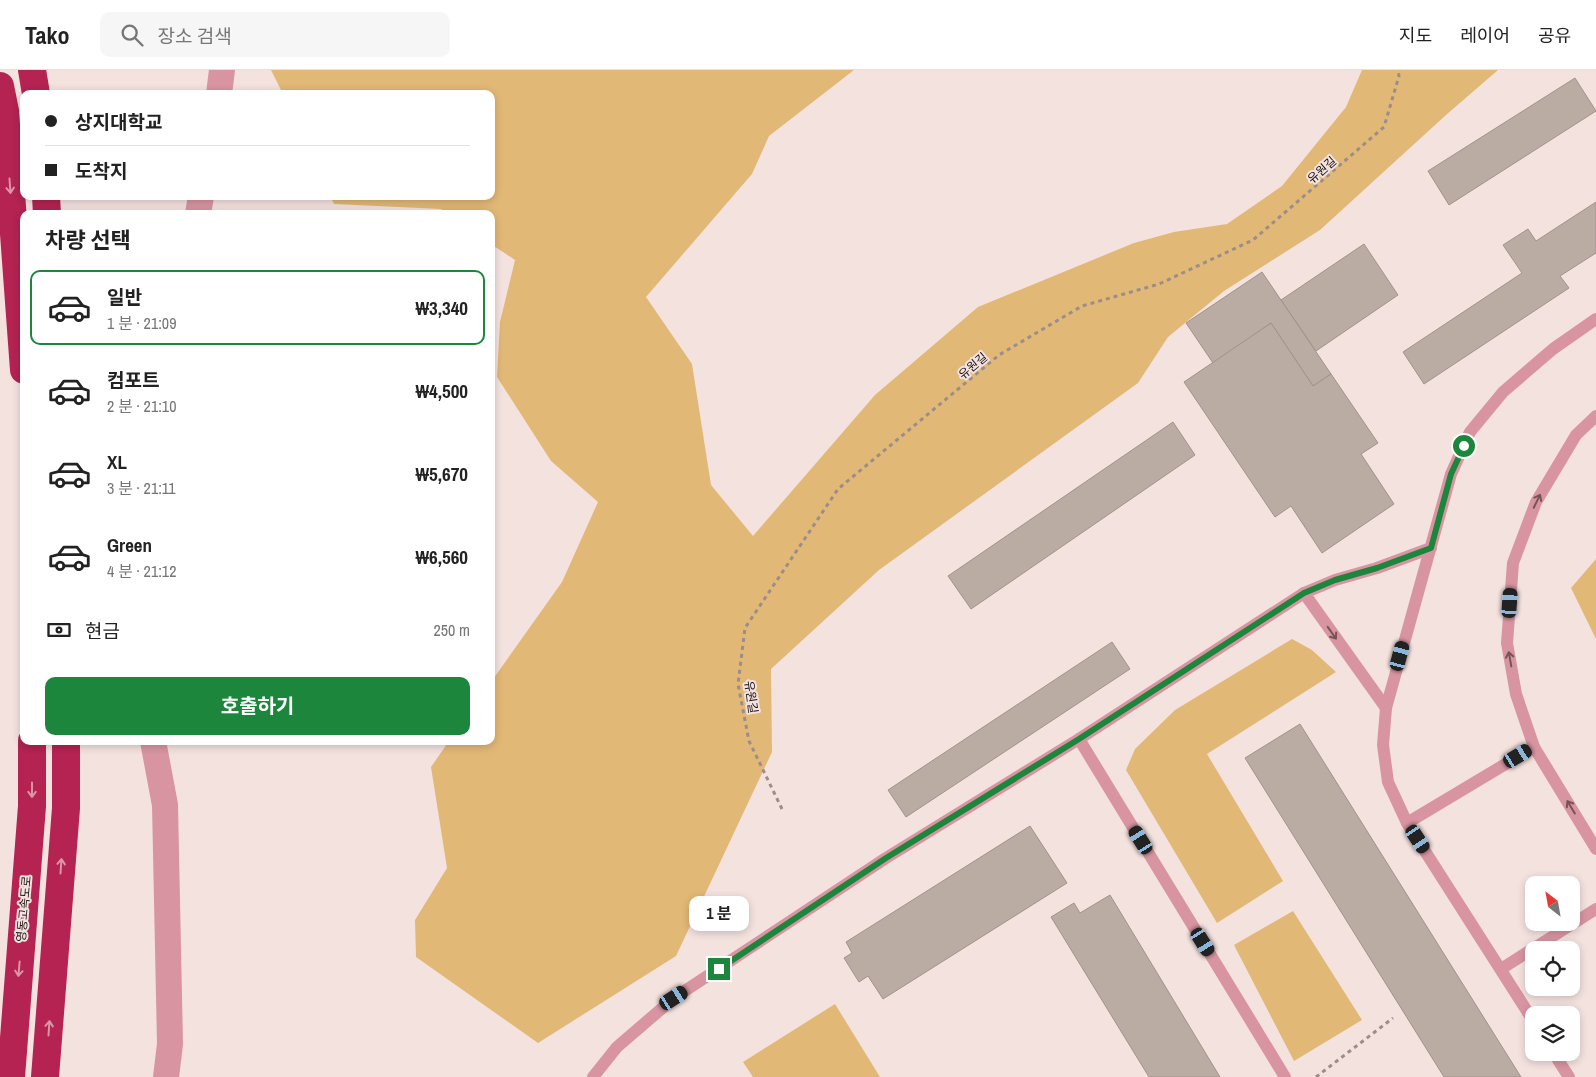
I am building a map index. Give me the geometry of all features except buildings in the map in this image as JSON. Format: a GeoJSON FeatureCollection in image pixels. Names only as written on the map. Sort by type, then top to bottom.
{"type":"FeatureCollection","features":[{"type":"Feature","properties":{"kind":"highway"},"geometry":{"type":"LineString","coordinates":[[32,70],[35,90]]}},
{"type":"Feature","properties":{"kind":"highway"},"geometry":{"type":"LineString","coordinates":[[0,86],[5,111],[20,315]]}},
{"type":"Feature","properties":{"kind":"highway","name":"영동고속도로"},"geometry":{"type":"LineString","coordinates":[[11,1077],[32,806],[32,745]]}},
{"type":"Feature","properties":{"kind":"highway"},"geometry":{"type":"LineString","coordinates":[[45,1077],[66,808],[66,745]]}},
{"type":"Feature","properties":{"kind":"street"},"geometry":{"type":"LineString","coordinates":[[219,90],[222,70]]}},
{"type":"Feature","properties":{"kind":"street"},"geometry":{"type":"LineString","coordinates":[[154,745],[165,805],[170,1044],[166,1077]]}},
{"type":"Feature","properties":{"kind":"lane"},"geometry":{"type":"LineString","coordinates":[[1525,1008],[1407,823],[1388,782],[1383,745],[1386,708],[1451,474],[1470,432],[1503,392],[1553,349],[1596,319]]}},
{"type":"Feature","properties":{"kind":"lane"},"geometry":{"type":"LineString","coordinates":[[1596,416],[1576,435],[1536,502],[1512,563],[1507,643],[1516,694],[1534,747],[1596,849]]}},
{"type":"Feature","properties":{"kind":"lane"},"geometry":{"type":"LineString","coordinates":[[593,1077],[617,1047],[674,998],[886,858],[1079,739],[1304,593],[1335,580],[1377,568],[1431,548]]}},
{"type":"Feature","properties":{"kind":"lane"},"geometry":{"type":"LineString","coordinates":[[1304,593],[1386,708]]}},
{"type":"Feature","properties":{"kind":"lane"},"geometry":{"type":"LineString","coordinates":[[1079,739],[1285,1077]]}},
{"type":"Feature","properties":{"kind":"lane"},"geometry":{"type":"LineString","coordinates":[[1407,823],[1534,747]]}},
{"type":"Feature","properties":{"kind":"lane"},"geometry":{"type":"LineString","coordinates":[[1501,969],[1596,909]]}},
{"type":"Feature","properties":{"kind":"lane"},"geometry":{"type":"LineString","coordinates":[[1559,1061],[1569,1077]]}},
{"type":"Feature","properties":{"kind":"path","name":"유원길"},"geometry":{"type":"LineString","coordinates":[[782,809],[749,741],[738,684],[745,628],[838,489],[999,356],[1057,321],[1082,306],[1159,284],[1253,240],[1384,127],[1399,76],[1398,70]]}},
{"type":"Feature","properties":{"kind":"path"},"geometry":{"type":"LineString","coordinates":[[1316,1077],[1393,1018]]}},
{"type":"Feature","properties":{"kind":"shaded area"},"geometry":{"type":"Polygon","coordinates":[[[271,70],[854,70],[769,136],[752,174],[646,297],[692,364],[711,485],[753,536],[875,395],[978,307],[1134,243],[1174,232],[1227,224],[1282,186],[1346,107],[1362,70],[1498,70],[1320,230],[1224,291],[1168,337],[1138,383],[879,570],[771,669],[772,752],[676,956],[538,1043],[416,957],[415,920],[447,868],[431,767],[446,745],[495,745],[495,676],[562,582],[598,502],[551,461],[497,377],[500,322],[515,260],[495,247],[495,210],[442,210],[334,204],[332,200],[495,200],[495,90],[281,90],[271,70]]]}},
{"type":"Feature","properties":{"kind":"shaded area"},"geometry":{"type":"Polygon","coordinates":[[[1596,559],[1596,639],[1571,588],[1596,559]]]}},
{"type":"Feature","properties":{"kind":"shaded area"},"geometry":{"type":"Polygon","coordinates":[[[1292,639],[1312,650],[1336,672],[1207,754],[1283,881],[1217,923],[1126,770],[1135,749],[1175,710],[1292,639]]]}},
{"type":"Feature","properties":{"kind":"shaded area"},"geometry":{"type":"Polygon","coordinates":[[[1293,911],[1362,1020],[1294,1061],[1234,945],[1293,911]]]}},
{"type":"Feature","properties":{"kind":"shaded area"},"geometry":{"type":"Polygon","coordinates":[[[835,1004],[880,1077],[753,1077],[743,1062],[835,1004]]]}},
{"type":"Feature","properties":{"kind":"route"},"geometry":{"type":"LineString","coordinates":[[719,969],[886,858],[1079,739],[1304,593],[1335,580],[1377,568],[1431,548],[1451,474],[1464,446]]}}]}
